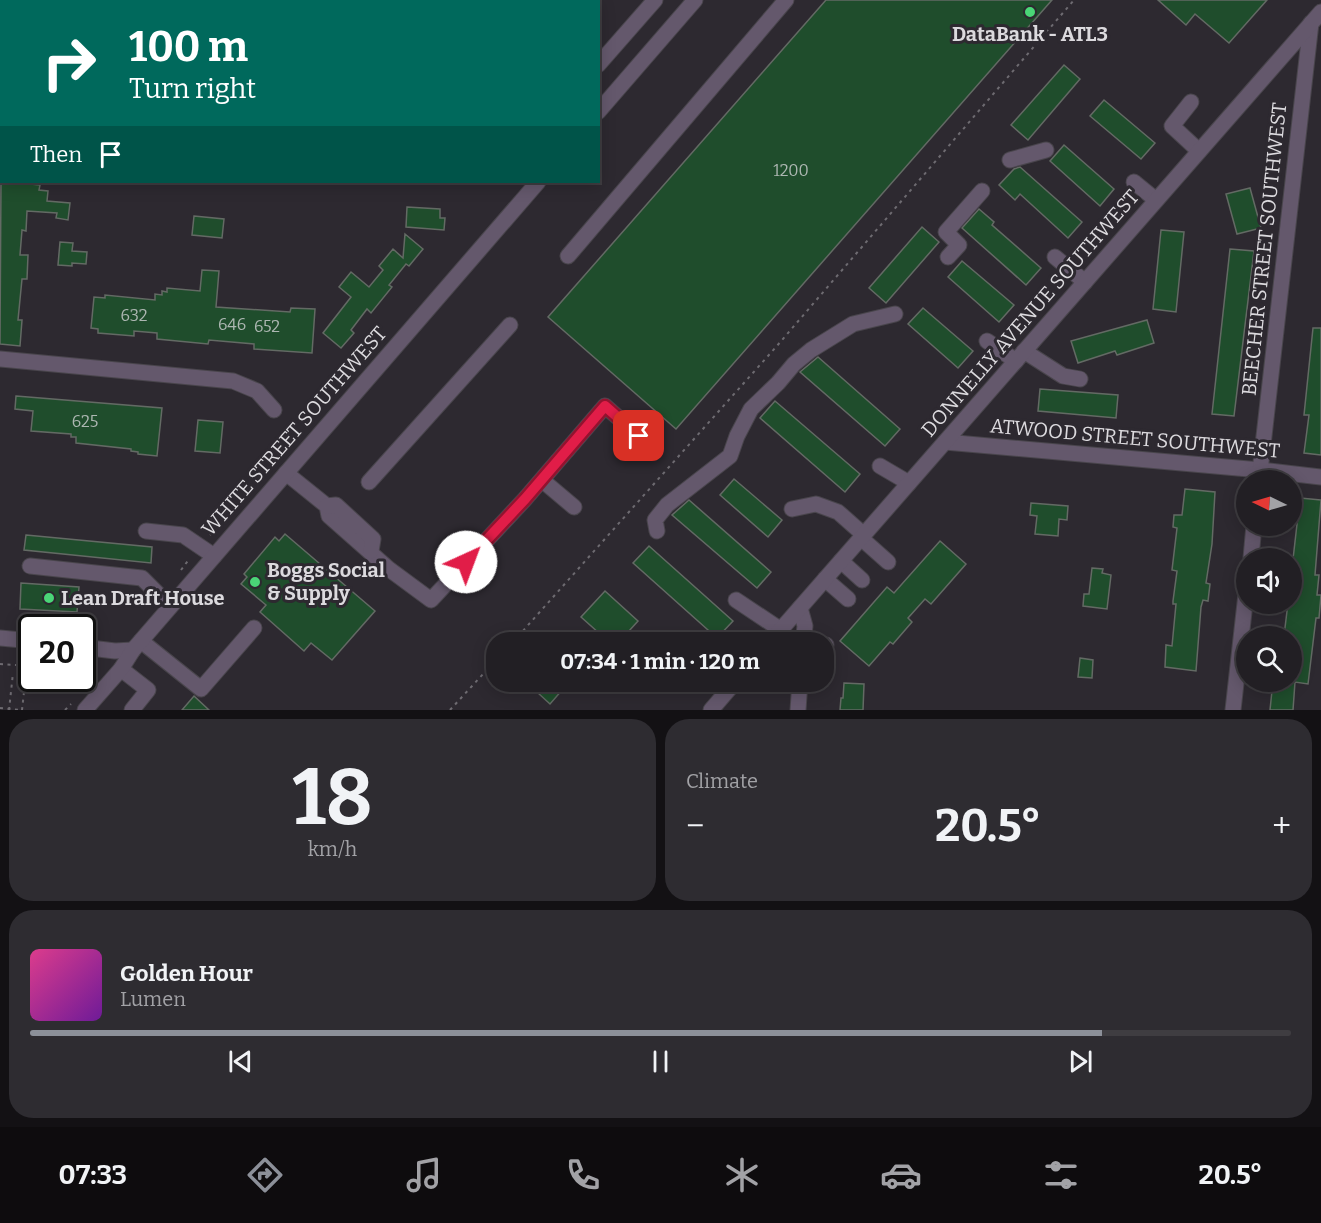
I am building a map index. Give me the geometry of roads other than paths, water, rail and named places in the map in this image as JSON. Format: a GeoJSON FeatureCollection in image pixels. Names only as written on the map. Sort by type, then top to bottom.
{"type":"FeatureCollection","features":[{"type":"Feature","properties":{"kind":"street"},"geometry":{"type":"LineString","coordinates":[[600,63],[655,0]]}},
{"type":"Feature","properties":{"kind":"street"},"geometry":{"type":"LineString","coordinates":[[600,110],[695,0]]}},
{"type":"Feature","properties":{"kind":"street"},"geometry":{"type":"LineString","coordinates":[[568,256],[786,0]]}},
{"type":"Feature","properties":{"kind":"street","name":"DONNELLY AVENUE SOUTHWEST"},"geometry":{"type":"LineString","coordinates":[[781,630],[1316,18]]}},
{"type":"Feature","properties":{"kind":"street","name":"BEECHER STREET SOUTHWEST"},"geometry":{"type":"LineString","coordinates":[[1261,470],[1316,18]]}},
{"type":"Feature","properties":{"kind":"street"},"geometry":{"type":"LineString","coordinates":[[1191,102],[1172,126],[1199,151]]}},
{"type":"Feature","properties":{"kind":"street"},"geometry":{"type":"LineString","coordinates":[[1010,160],[1046,150]]}},
{"type":"Feature","properties":{"kind":"street"},"geometry":{"type":"LineString","coordinates":[[1134,182],[1156,200]]}},
{"type":"Feature","properties":{"kind":"street","name":"WHITE STREET SOUTHWEST"},"geometry":{"type":"LineString","coordinates":[[85,710],[121,669],[137,645],[537,183]]}},
{"type":"Feature","properties":{"kind":"street"},"geometry":{"type":"LineString","coordinates":[[948,257],[959,245],[946,232],[982,191]]}},
{"type":"Feature","properties":{"kind":"street"},"geometry":{"type":"LineString","coordinates":[[1055,257],[1085,282]]}},
{"type":"Feature","properties":{"kind":"street"},"geometry":{"type":"LineString","coordinates":[[657,531],[655,520],[667,505],[730,456],[751,409],[794,364],[811,350],[853,324],[895,314]]}},
{"type":"Feature","properties":{"kind":"street"},"geometry":{"type":"LineString","coordinates":[[369,482],[510,324]]}},
{"type":"Feature","properties":{"kind":"street"},"geometry":{"type":"LineString","coordinates":[[987,341],[1063,376],[1080,379]]}},
{"type":"Feature","properties":{"kind":"street"},"geometry":{"type":"LineString","coordinates":[[0,359],[233,381],[257,392],[274,410]]}},
{"type":"Feature","properties":{"kind":"street"},"geometry":{"type":"LineString","coordinates":[[286,473],[327,506],[336,505],[373,538],[371,551],[388,569],[431,600],[542,480],[605,406],[639,436]]}},
{"type":"Feature","properties":{"kind":"street","name":"ATWOOD STREET SOUTHWEST"},"geometry":{"type":"LineString","coordinates":[[945,442],[1236,472]]}},
{"type":"Feature","properties":{"kind":"street"},"geometry":{"type":"LineString","coordinates":[[880,466],[909,483]]}},
{"type":"Feature","properties":{"kind":"street","name":"ATWOOD STREET SOUTHWEST"},"geometry":{"type":"LineString","coordinates":[[1302,476],[1321,477]]}},
{"type":"Feature","properties":{"kind":"street"},"geometry":{"type":"LineString","coordinates":[[542,480],[574,507]]}},
{"type":"Feature","properties":{"kind":"street"},"geometry":{"type":"LineString","coordinates":[[792,509],[816,504],[838,512],[888,562]]}},
{"type":"Feature","properties":{"kind":"street"},"geometry":{"type":"LineString","coordinates":[[146,531],[183,536],[214,556]]}},
{"type":"Feature","properties":{"kind":"street"},"geometry":{"type":"LineString","coordinates":[[841,561],[862,580]]}},
{"type":"Feature","properties":{"kind":"street"},"geometry":{"type":"LineString","coordinates":[[30,566],[142,578],[171,606]]}},
{"type":"Feature","properties":{"kind":"street"},"geometry":{"type":"LineString","coordinates":[[825,579],[848,599]]}},
{"type":"Feature","properties":{"kind":"street"},"geometry":{"type":"LineString","coordinates":[[736,600],[781,630]]}},
{"type":"Feature","properties":{"kind":"street"},"geometry":{"type":"LineString","coordinates":[[800,608],[804,632]]}},
{"type":"Feature","properties":{"kind":"street"},"geometry":{"type":"LineString","coordinates":[[1233,710],[1244,614]]}},
{"type":"Feature","properties":{"kind":"street"},"geometry":{"type":"LineString","coordinates":[[96,649],[115,651],[137,645],[201,689],[254,628]]}},
{"type":"Feature","properties":{"kind":"street"},"geometry":{"type":"LineString","coordinates":[[0,638],[18,640]]}},
{"type":"Feature","properties":{"kind":"street"},"geometry":{"type":"LineString","coordinates":[[121,669],[148,690],[132,710]]}},
{"type":"Feature","properties":{"kind":"street"},"geometry":{"type":"LineString","coordinates":[[711,710],[727,692]]}},
{"type":"Feature","properties":{"kind":"street"},"geometry":{"type":"LineString","coordinates":[[798,710],[799,692]]}},
{"type":"Feature","properties":{"kind":"place","name":"DataBank - ATL3"},"geometry":{"type":"Point","coordinates":[1030,12]}},
{"type":"Feature","properties":{"kind":"place","name":"Boggs Social & Supply"},"geometry":{"type":"Point","coordinates":[255,582]}},
{"type":"Feature","properties":{"kind":"place","name":"Lean Draft House"},"geometry":{"type":"Point","coordinates":[49,598]}}]}
